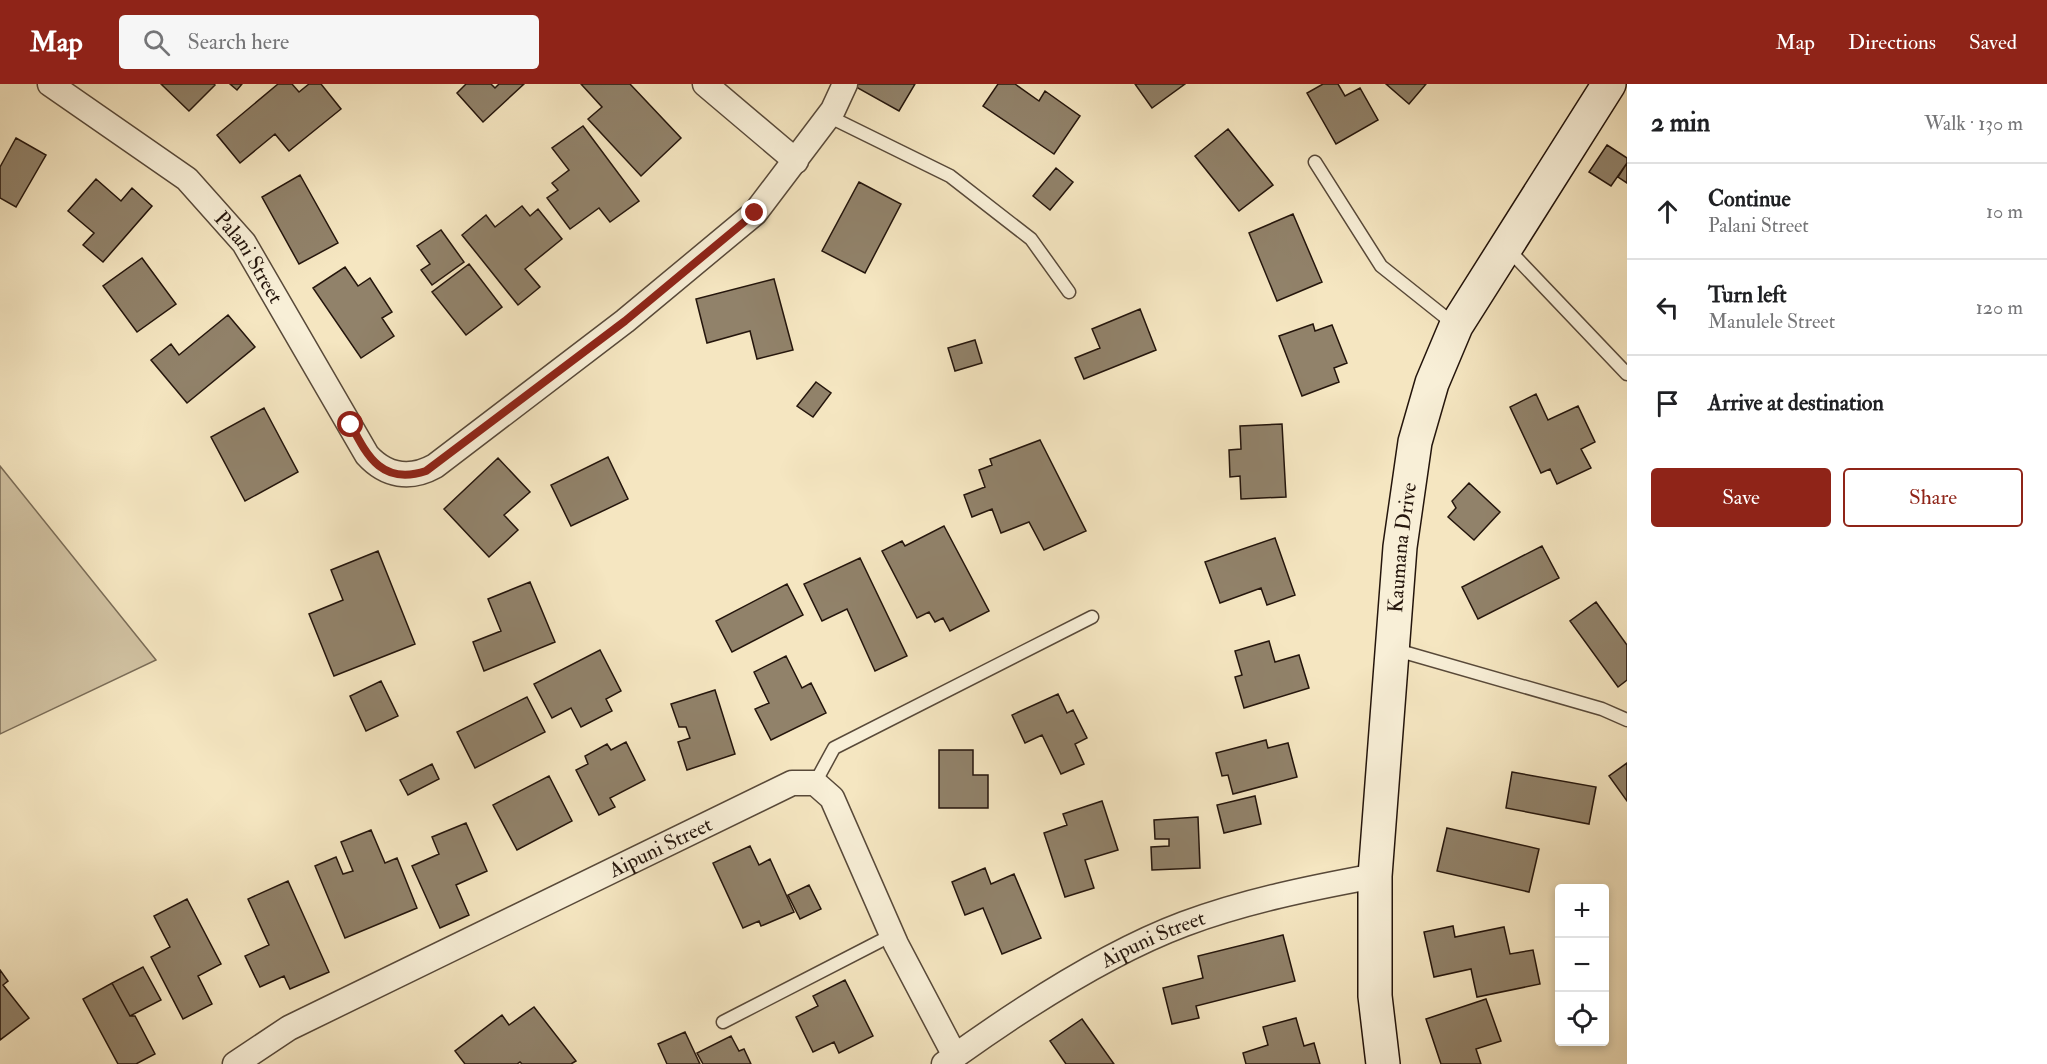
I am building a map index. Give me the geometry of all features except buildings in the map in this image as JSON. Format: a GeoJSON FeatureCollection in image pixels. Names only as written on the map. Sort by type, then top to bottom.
{"type":"FeatureCollection","features":[{"type":"Feature","properties":{"kind":"street","name":"Palani Street"},"geometry":{"type":"LineString","coordinates":[[50,84],[187,179],[244,243],[367,455],[381,468],[399,475],[417,474],[435,466],[625,321],[755,213],[796,161]]}},
{"type":"Feature","properties":{"kind":"street"},"geometry":{"type":"LineString","coordinates":[[705,84],[796,161],[828,117],[845,84]]}},
{"type":"Feature","properties":{"kind":"street","name":"Kaumana Drive"},"geometry":{"type":"LineString","coordinates":[[1383,1064],[1375,996],[1375,876],[1400,547],[1415,441],[1432,383],[1456,326],[1610,84]]}},
{"type":"Feature","properties":{"kind":"street","name":"Aipuni Street"},"geometry":{"type":"LineString","coordinates":[[235,1064],[289,1028],[792,783],[815,783],[832,798],[949,1060],[1027,1007],[1113,958],[1183,924],[1309,888],[1375,876]]}},
{"type":"Feature","properties":{"kind":"lane"},"geometry":{"type":"LineString","coordinates":[[828,117],[950,177],[1031,240],[1069,292]]}},
{"type":"Feature","properties":{"kind":"lane"},"geometry":{"type":"LineString","coordinates":[[1315,162],[1381,266],[1456,326]]}},
{"type":"Feature","properties":{"kind":"lane"},"geometry":{"type":"LineString","coordinates":[[1506,247],[1627,375]]}},
{"type":"Feature","properties":{"kind":"lane"},"geometry":{"type":"LineString","coordinates":[[815,783],[834,748],[1092,617]]}},
{"type":"Feature","properties":{"kind":"lane"},"geometry":{"type":"LineString","coordinates":[[1392,648],[1602,709],[1627,720]]}},
{"type":"Feature","properties":{"kind":"lane"},"geometry":{"type":"LineString","coordinates":[[723,1023],[892,935]]}},
{"type":"Feature","properties":{"kind":"shaded area"},"geometry":{"type":"Polygon","coordinates":[[[0,466],[156,660],[0,734],[0,466]]]}},
{"type":"Feature","properties":{"kind":"route"},"geometry":{"type":"LineString","coordinates":[[351,425],[367,455],[381,468],[399,475],[426,471],[625,321],[755,213]]}}]}
